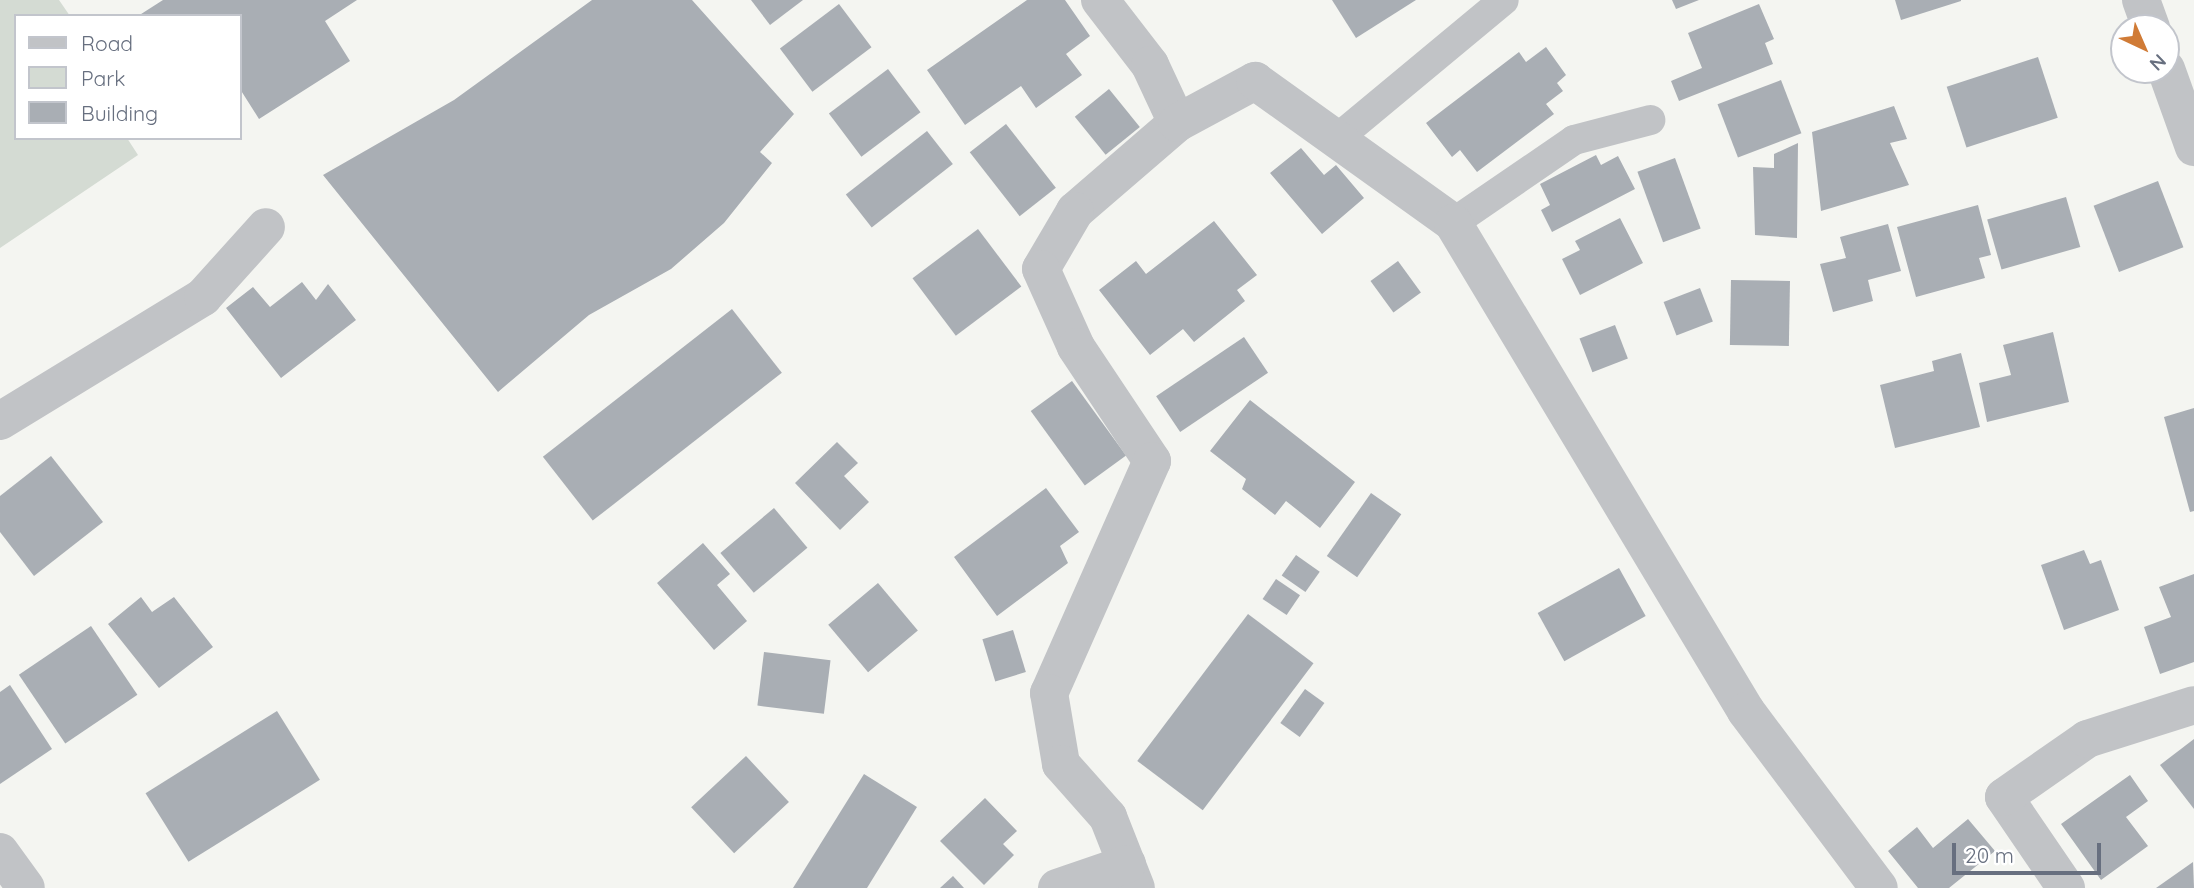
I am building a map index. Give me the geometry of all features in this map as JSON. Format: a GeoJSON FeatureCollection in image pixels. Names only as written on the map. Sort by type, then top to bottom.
{"type":"FeatureCollection","features":[{"type":"Feature","properties":{"kind":"street"},"geometry":{"type":"LineString","coordinates":[[1100,0],[1150,65],[1177,123]]}},
{"type":"Feature","properties":{"kind":"street"},"geometry":{"type":"LineString","coordinates":[[1057,888],[1131,876],[1108,817],[1061,765],[1049,693],[1152,461],[1076,347],[1041,269],[1075,211],[1177,123],[1255,81],[1339,137],[1453,223],[1746,711],[1878,888]]}},
{"type":"Feature","properties":{"kind":"street"},"geometry":{"type":"LineString","coordinates":[[2171,84],[2194,147]]}},
{"type":"Feature","properties":{"kind":"street"},"geometry":{"type":"LineString","coordinates":[[5,406],[203,297],[266,227]]}},
{"type":"Feature","properties":{"kind":"street"},"geometry":{"type":"LineString","coordinates":[[2066,888],[2004,797],[2087,740],[2194,705]]}},
{"type":"Feature","properties":{"kind":"street"},"geometry":{"type":"LineString","coordinates":[[0,852],[26,888]]}},
{"type":"Feature","properties":{"kind":"lane"},"geometry":{"type":"LineString","coordinates":[[1339,137],[1504,0]]}},
{"type":"Feature","properties":{"kind":"lane"},"geometry":{"type":"LineString","coordinates":[[1453,223],[1574,140],[1650,120]]}},
{"type":"Feature","properties":{"kind":"green space"},"geometry":{"type":"Polygon","coordinates":[[[0,0],[59,0],[69,14],[14,14],[14,140],[128,140],[138,155],[0,248],[0,0]]]}},
{"type":"Feature","properties":{"kind":"building"},"geometry":{"type":"Polygon","coordinates":[[[163,0],[357,0],[325,21],[350,61],[259,119],[242,92],[242,14],[141,14],[163,0]]]}},
{"type":"Feature","properties":{"kind":"building"},"geometry":{"type":"Polygon","coordinates":[[[592,0],[692,0],[794,114],[760,152],[772,163],[724,223],[671,269],[589,315],[498,392],[323,175],[454,100],[592,0]]]}},
{"type":"Feature","properties":{"kind":"building"},"geometry":{"type":"Polygon","coordinates":[[[751,0],[803,0],[770,25],[751,0]]]}},
{"type":"Feature","properties":{"kind":"building"},"geometry":{"type":"Polygon","coordinates":[[[1027,0],[1065,0],[1090,36],[1066,54],[1082,75],[1036,108],[1021,86],[965,125],[927,70],[1027,0]]]}},
{"type":"Feature","properties":{"kind":"building"},"geometry":{"type":"Polygon","coordinates":[[[1332,0],[1416,0],[1356,38],[1332,0]]]}},
{"type":"Feature","properties":{"kind":"building"},"geometry":{"type":"Polygon","coordinates":[[[1672,0],[1699,0],[1676,9],[1672,0]]]}},
{"type":"Feature","properties":{"kind":"building"},"geometry":{"type":"Polygon","coordinates":[[[1895,0],[1961,0],[1961,1],[1901,20],[1895,0]]]}},
{"type":"Feature","properties":{"kind":"building"},"geometry":{"type":"Polygon","coordinates":[[[839,4],[871,47],[812,92],[780,49],[839,4]]]}},
{"type":"Feature","properties":{"kind":"building"},"geometry":{"type":"Polygon","coordinates":[[[1759,4],[1774,39],[1765,43],[1773,64],[1679,101],[1671,81],[1702,68],[1688,33],[1759,4]]]}},
{"type":"Feature","properties":{"kind":"building"},"geometry":{"type":"Polygon","coordinates":[[[1546,47],[1566,75],[1557,83],[1563,91],[1546,104],[1554,114],[1477,172],[1460,150],[1452,157],[1426,123],[1519,52],[1526,62],[1546,47]]]}},
{"type":"Feature","properties":{"kind":"building"},"geometry":{"type":"Polygon","coordinates":[[[2038,57],[2058,118],[1966,148],[1947,87],[2038,57]]]}},
{"type":"Feature","properties":{"kind":"building"},"geometry":{"type":"Polygon","coordinates":[[[888,69],[920,112],[861,157],[829,114],[888,69]]]}},
{"type":"Feature","properties":{"kind":"building"},"geometry":{"type":"Polygon","coordinates":[[[1781,80],[1801,133],[1738,158],[1718,104],[1781,80]]]}},
{"type":"Feature","properties":{"kind":"building"},"geometry":{"type":"Polygon","coordinates":[[[1109,89],[1140,127],[1106,155],[1075,117],[1109,89]]]}},
{"type":"Feature","properties":{"kind":"building"},"geometry":{"type":"Polygon","coordinates":[[[1894,106],[1907,139],[1890,143],[1909,185],[1821,211],[1812,132],[1894,106]]]}},
{"type":"Feature","properties":{"kind":"building"},"geometry":{"type":"Polygon","coordinates":[[[1006,124],[1056,188],[1020,216],[970,152],[1006,124]]]}},
{"type":"Feature","properties":{"kind":"building"},"geometry":{"type":"Polygon","coordinates":[[[927,131],[953,164],[872,228],[846,194],[927,131]]]}},
{"type":"Feature","properties":{"kind":"building"},"geometry":{"type":"Polygon","coordinates":[[[1798,143],[1797,238],[1755,235],[1753,167],[1774,168],[1774,154],[1798,143]]]}},
{"type":"Feature","properties":{"kind":"building"},"geometry":{"type":"Polygon","coordinates":[[[1301,148],[1324,175],[1336,165],[1364,198],[1322,234],[1270,173],[1301,148]]]}},
{"type":"Feature","properties":{"kind":"building"},"geometry":{"type":"Polygon","coordinates":[[[1596,155],[1601,165],[1618,156],[1635,189],[1552,232],[1541,210],[1550,205],[1540,184],[1596,155]]]}},
{"type":"Feature","properties":{"kind":"building"},"geometry":{"type":"Polygon","coordinates":[[[1675,158],[1701,228],[1663,242],[1637,172],[1675,158]]]}},
{"type":"Feature","properties":{"kind":"building"},"geometry":{"type":"Polygon","coordinates":[[[2158,181],[2183,247],[2119,272],[2094,206],[2158,181]]]}},
{"type":"Feature","properties":{"kind":"building"},"geometry":{"type":"Polygon","coordinates":[[[2066,197],[2080,247],[2002,270],[1987,220],[2066,197]]]}},
{"type":"Feature","properties":{"kind":"building"},"geometry":{"type":"Polygon","coordinates":[[[1978,205],[1991,255],[1979,258],[1985,278],[1916,297],[1897,227],[1978,205]]]}},
{"type":"Feature","properties":{"kind":"building"},"geometry":{"type":"Polygon","coordinates":[[[1620,218],[1643,263],[1580,295],[1562,259],[1580,250],[1575,241],[1620,218]]]}},
{"type":"Feature","properties":{"kind":"building"},"geometry":{"type":"Polygon","coordinates":[[[1214,221],[1257,275],[1237,290],[1245,301],[1194,342],[1183,329],[1150,355],[1099,290],[1136,261],[1146,274],[1214,221]]]}},
{"type":"Feature","properties":{"kind":"building"},"geometry":{"type":"Polygon","coordinates":[[[1888,224],[1901,271],[1868,280],[1873,301],[1833,312],[1820,264],[1846,258],[1840,237],[1888,224]]]}},
{"type":"Feature","properties":{"kind":"building"},"geometry":{"type":"Polygon","coordinates":[[[978,229],[1021,287],[956,336],[913,278],[978,229]]]}},
{"type":"Feature","properties":{"kind":"building"},"geometry":{"type":"Polygon","coordinates":[[[1398,261],[1421,293],[1393,313],[1370,281],[1398,261]]]}},
{"type":"Feature","properties":{"kind":"building"},"geometry":{"type":"Polygon","coordinates":[[[1731,280],[1790,281],[1789,346],[1730,345],[1731,280]]]}},
{"type":"Feature","properties":{"kind":"building"},"geometry":{"type":"Polygon","coordinates":[[[302,282],[316,300],[328,284],[356,320],[281,378],[226,308],[253,287],[270,307],[302,282]]]}},
{"type":"Feature","properties":{"kind":"building"},"geometry":{"type":"Polygon","coordinates":[[[1700,288],[1713,322],[1676,336],[1664,302],[1700,288]]]}},
{"type":"Feature","properties":{"kind":"building"},"geometry":{"type":"Polygon","coordinates":[[[732,309],[782,373],[593,521],[543,457],[732,309]]]}},
{"type":"Feature","properties":{"kind":"building"},"geometry":{"type":"Polygon","coordinates":[[[1615,325],[1628,359],[1592,372],[1580,339],[1615,325]]]}},
{"type":"Feature","properties":{"kind":"building"},"geometry":{"type":"Polygon","coordinates":[[[2053,332],[2069,402],[1987,422],[1979,383],[2011,375],[2003,345],[2053,332]]]}},
{"type":"Feature","properties":{"kind":"building"},"geometry":{"type":"Polygon","coordinates":[[[1244,337],[1268,373],[1180,432],[1156,396],[1244,337]]]}},
{"type":"Feature","properties":{"kind":"building"},"geometry":{"type":"Polygon","coordinates":[[[1961,353],[1980,427],[1895,448],[1880,385],[1934,371],[1932,361],[1961,353]]]}},
{"type":"Feature","properties":{"kind":"building"},"geometry":{"type":"Polygon","coordinates":[[[1072,381],[1126,455],[1085,485],[1031,411],[1072,381]]]}},
{"type":"Feature","properties":{"kind":"building"},"geometry":{"type":"Polygon","coordinates":[[[1250,400],[1355,482],[1320,528],[1286,501],[1275,515],[1242,489],[1246,479],[1210,451],[1250,400]]]}},
{"type":"Feature","properties":{"kind":"building"},"geometry":{"type":"Polygon","coordinates":[[[2194,408],[2194,511],[2190,512],[2164,417],[2194,408]]]}},
{"type":"Feature","properties":{"kind":"building"},"geometry":{"type":"Polygon","coordinates":[[[837,442],[858,463],[844,476],[869,502],[840,530],[795,483],[837,442]]]}},
{"type":"Feature","properties":{"kind":"building"},"geometry":{"type":"Polygon","coordinates":[[[51,456],[103,522],[34,576],[0,532],[0,496],[51,456]]]}},
{"type":"Feature","properties":{"kind":"building"},"geometry":{"type":"Polygon","coordinates":[[[1046,488],[1079,532],[1060,546],[1068,563],[997,616],[954,557],[1046,488]]]}},
{"type":"Feature","properties":{"kind":"building"},"geometry":{"type":"Polygon","coordinates":[[[1371,493],[1401,514],[1357,577],[1327,556],[1371,493]]]}},
{"type":"Feature","properties":{"kind":"building"},"geometry":{"type":"Polygon","coordinates":[[[774,508],[807,548],[754,593],[720,553],[774,508]]]}},
{"type":"Feature","properties":{"kind":"building"},"geometry":{"type":"Polygon","coordinates":[[[703,543],[730,574],[717,585],[747,621],[714,650],[657,583],[703,543]]]}},
{"type":"Feature","properties":{"kind":"building"},"geometry":{"type":"Polygon","coordinates":[[[2084,550],[2090,564],[2101,560],[2119,610],[2064,630],[2041,565],[2084,550]]]}},
{"type":"Feature","properties":{"kind":"building"},"geometry":{"type":"Polygon","coordinates":[[[1296,555],[1320,572],[1305,592],[1282,575],[1296,555]]]}},
{"type":"Feature","properties":{"kind":"building"},"geometry":{"type":"Polygon","coordinates":[[[1619,568],[1646,616],[1564,661],[1538,613],[1619,568]]]}},
{"type":"Feature","properties":{"kind":"building"},"geometry":{"type":"Polygon","coordinates":[[[2194,574],[2194,662],[2160,674],[2144,627],[2171,617],[2159,587],[2194,574]]]}},
{"type":"Feature","properties":{"kind":"building"},"geometry":{"type":"Polygon","coordinates":[[[1276,579],[1300,595],[1287,615],[1263,599],[1276,579]]]}},
{"type":"Feature","properties":{"kind":"building"},"geometry":{"type":"Polygon","coordinates":[[[878,583],[918,630],[868,672],[828,625],[878,583]]]}},
{"type":"Feature","properties":{"kind":"building"},"geometry":{"type":"Polygon","coordinates":[[[141,597],[152,612],[174,597],[213,647],[159,688],[108,624],[141,597]]]}},
{"type":"Feature","properties":{"kind":"building"},"geometry":{"type":"Polygon","coordinates":[[[1248,614],[1313,663],[1203,810],[1137,761],[1248,614]]]}},
{"type":"Feature","properties":{"kind":"building"},"geometry":{"type":"Polygon","coordinates":[[[91,626],[137,695],[65,743],[19,675],[91,626]]]}},
{"type":"Feature","properties":{"kind":"building"},"geometry":{"type":"Polygon","coordinates":[[[1013,630],[1026,672],[995,681],[982,639],[1013,630]]]}},
{"type":"Feature","properties":{"kind":"building"},"geometry":{"type":"Polygon","coordinates":[[[764,652],[831,660],[824,714],[757,706],[764,652]]]}},
{"type":"Feature","properties":{"kind":"building"},"geometry":{"type":"Polygon","coordinates":[[[10,685],[52,749],[0,784],[0,692],[10,685]]]}},
{"type":"Feature","properties":{"kind":"building"},"geometry":{"type":"Polygon","coordinates":[[[1305,689],[1324,703],[1300,737],[1280,723],[1305,689]]]}},
{"type":"Feature","properties":{"kind":"building"},"geometry":{"type":"Polygon","coordinates":[[[277,711],[320,780],[188,862],[146,793],[277,711]]]}},
{"type":"Feature","properties":{"kind":"building"},"geometry":{"type":"Polygon","coordinates":[[[2194,739],[2194,809],[2160,765],[2194,739]]]}},
{"type":"Feature","properties":{"kind":"building"},"geometry":{"type":"Polygon","coordinates":[[[746,756],[789,802],[734,853],[691,807],[746,756]]]}},
{"type":"Feature","properties":{"kind":"building"},"geometry":{"type":"Polygon","coordinates":[[[864,774],[917,807],[867,888],[793,888],[864,774]]]}},
{"type":"Feature","properties":{"kind":"building"},"geometry":{"type":"Polygon","coordinates":[[[2130,775],[2148,801],[2126,817],[2148,846],[2101,880],[2061,824],[2130,775]]]}},
{"type":"Feature","properties":{"kind":"building"},"geometry":{"type":"Polygon","coordinates":[[[985,798],[1017,831],[1003,844],[1014,855],[984,885],[940,841],[985,798]]]}},
{"type":"Feature","properties":{"kind":"building"},"geometry":{"type":"Polygon","coordinates":[[[1968,819],[1995,851],[1949,888],[1918,888],[1888,851],[1917,827],[1933,848],[1968,819]]]}},
{"type":"Feature","properties":{"kind":"building"},"geometry":{"type":"Polygon","coordinates":[[[2193,862],[2194,888],[2156,888],[2193,862]]]}},
{"type":"Feature","properties":{"kind":"building"},"geometry":{"type":"Polygon","coordinates":[[[953,876],[964,888],[940,888],[953,876]]]}}]}
